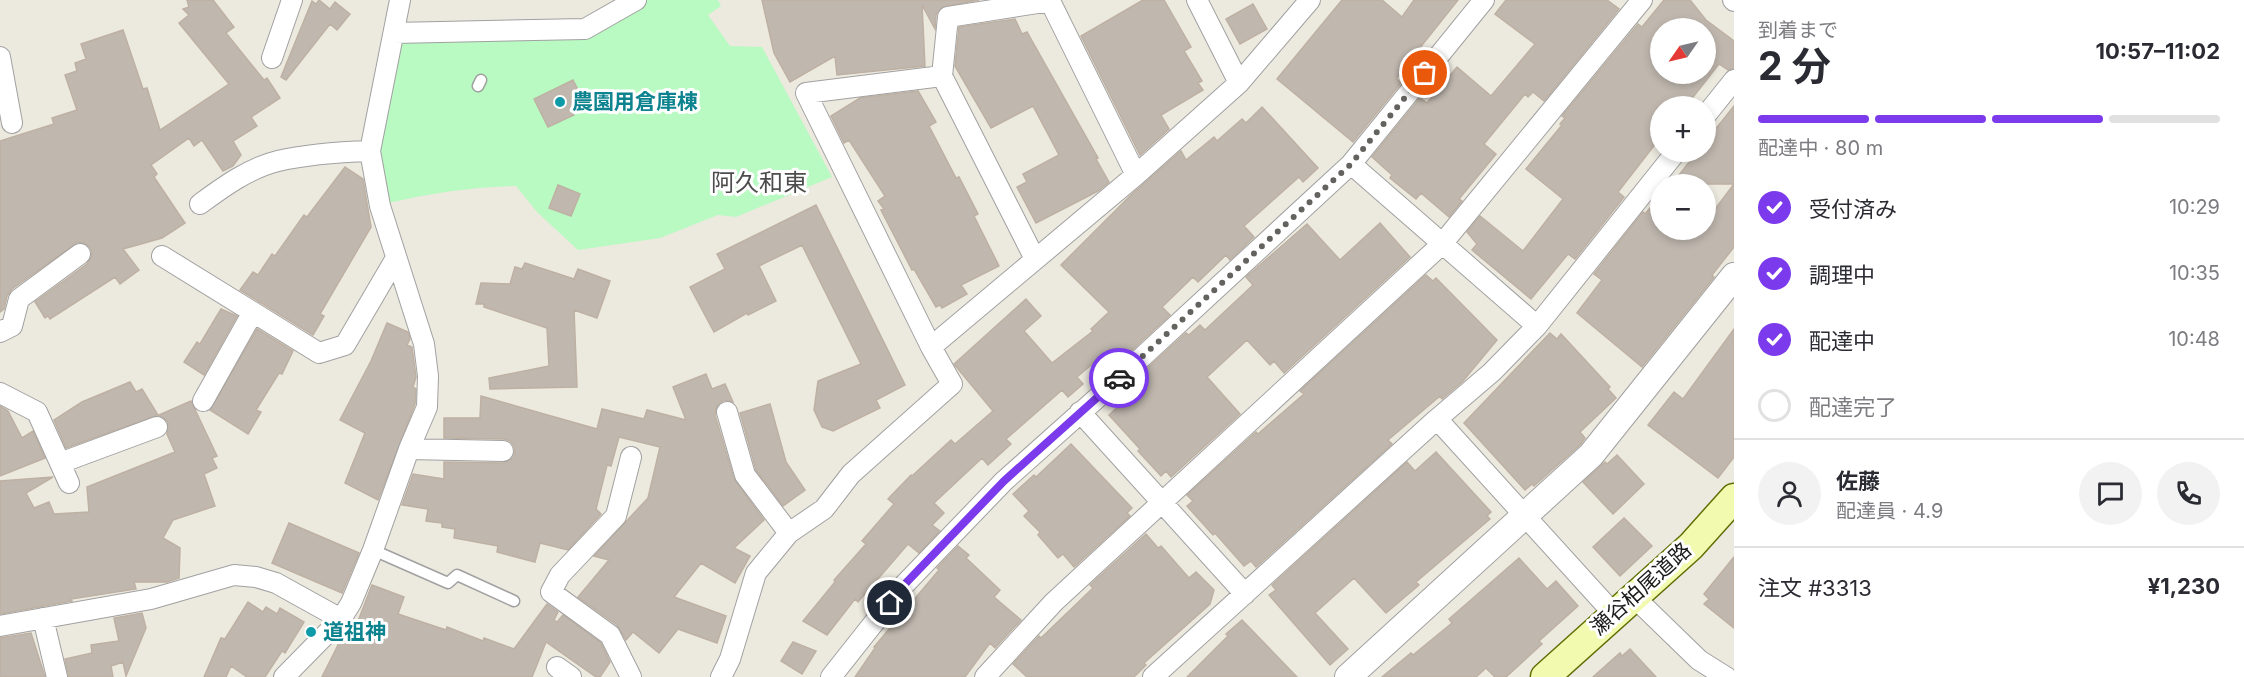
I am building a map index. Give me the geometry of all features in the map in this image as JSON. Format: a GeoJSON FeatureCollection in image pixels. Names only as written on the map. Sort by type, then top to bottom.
{"type":"FeatureCollection","features":[{"type":"Feature","properties":{"kind":"main road","name":"瀬谷柏尾道路"},"geometry":{"type":"LineString","coordinates":[[1545,677],[1691,546],[1734,498]]}},
{"type":"Feature","properties":{"kind":"street"},"geometry":{"type":"LineString","coordinates":[[272,58],[292,0]]}},
{"type":"Feature","properties":{"kind":"street"},"geometry":{"type":"LineString","coordinates":[[289,675],[341,618],[351,603],[427,407],[428,376],[424,344],[380,206],[370,151],[400,0]]}},
{"type":"Feature","properties":{"kind":"street"},"geometry":{"type":"LineString","coordinates":[[394,33],[585,29],[636,0]]}},
{"type":"Feature","properties":{"kind":"street"},"geometry":{"type":"LineString","coordinates":[[1197,0],[1239,83]]}},
{"type":"Feature","properties":{"kind":"street"},"geometry":{"type":"LineString","coordinates":[[932,347],[1136,175],[1239,83],[1310,0]]}},
{"type":"Feature","properties":{"kind":"street"},"geometry":{"type":"LineString","coordinates":[[831,677],[903,586],[1004,481],[1114,383],[1351,164],[1484,0]]}},
{"type":"Feature","properties":{"kind":"street"},"geometry":{"type":"LineString","coordinates":[[985,677],[1054,602],[1442,244],[1642,0]]}},
{"type":"Feature","properties":{"kind":"street"},"geometry":{"type":"LineString","coordinates":[[1035,259],[942,76],[948,17],[1050,1],[1136,175]]}},
{"type":"Feature","properties":{"kind":"street"},"geometry":{"type":"LineString","coordinates":[[0,57],[4,104],[12,123]]}},
{"type":"Feature","properties":{"kind":"street"},"geometry":{"type":"LineString","coordinates":[[721,677],[730,659],[756,573],[789,533],[824,509],[851,474],[952,384],[806,93],[942,76]]}},
{"type":"Feature","properties":{"kind":"street"},"geometry":{"type":"LineString","coordinates":[[1716,102],[1734,80]]}},
{"type":"Feature","properties":{"kind":"street"},"geometry":{"type":"LineString","coordinates":[[200,204],[224,186],[275,162],[317,154],[370,151]]}},
{"type":"Feature","properties":{"kind":"street"},"geometry":{"type":"LineString","coordinates":[[1153,677],[1437,419],[1492,372],[1537,326],[1668,162]]}},
{"type":"Feature","properties":{"kind":"street"},"geometry":{"type":"LineString","coordinates":[[1351,164],[1537,326]]}},
{"type":"Feature","properties":{"kind":"street"},"geometry":{"type":"LineString","coordinates":[[0,332],[12,326],[20,299],[80,254]]}},
{"type":"Feature","properties":{"kind":"street"},"geometry":{"type":"LineString","coordinates":[[162,256],[319,353],[345,345],[396,258]]}},
{"type":"Feature","properties":{"kind":"street"},"geometry":{"type":"LineString","coordinates":[[1348,677],[1591,455],[1734,276]]}},
{"type":"Feature","properties":{"kind":"street"},"geometry":{"type":"LineString","coordinates":[[203,401],[253,312]]}},
{"type":"Feature","properties":{"kind":"street"},"geometry":{"type":"LineString","coordinates":[[0,393],[37,412],[69,483]]}},
{"type":"Feature","properties":{"kind":"street"},"geometry":{"type":"LineString","coordinates":[[727,412],[745,475],[789,533]]}},
{"type":"Feature","properties":{"kind":"street"},"geometry":{"type":"LineString","coordinates":[[1080,412],[1245,594]]}},
{"type":"Feature","properties":{"kind":"street"},"geometry":{"type":"LineString","coordinates":[[1437,419],[1525,516],[1624,605],[1726,677]]}},
{"type":"Feature","properties":{"kind":"street"},"geometry":{"type":"LineString","coordinates":[[60,463],[157,427]]}},
{"type":"Feature","properties":{"kind":"street"},"geometry":{"type":"LineString","coordinates":[[409,449],[503,452]]}},
{"type":"Feature","properties":{"kind":"street"},"geometry":{"type":"LineString","coordinates":[[631,457],[616,516],[560,574],[551,592],[610,635],[632,677]]}},
{"type":"Feature","properties":{"kind":"street"},"geometry":{"type":"LineString","coordinates":[[0,626],[151,599],[234,575],[256,577],[276,584],[341,618]]}},
{"type":"Feature","properties":{"kind":"street"},"geometry":{"type":"LineString","coordinates":[[43,618],[57,677]]}},
{"type":"Feature","properties":{"kind":"lane"},"geometry":{"type":"LineString","coordinates":[[373,550],[448,583],[457,575],[514,601]]}},
{"type":"Feature","properties":{"kind":"green space"},"geometry":{"type":"Polygon","coordinates":[[[646,0],[718,0],[721,6],[708,15],[730,46],[762,47],[832,177],[736,217],[718,215],[660,238],[578,250],[537,212],[516,186],[452,191],[388,203],[378,144],[395,41],[583,35],[646,0]]]}},
{"type":"Feature","properties":{"kind":"building"},"geometry":{"type":"Polygon","coordinates":[[[187,0],[213,0],[234,27],[226,33],[264,80],[267,78],[280,98],[251,117],[257,126],[233,141],[241,155],[233,166],[223,171],[202,140],[194,146],[189,138],[151,165],[157,174],[154,177],[185,223],[162,238],[123,249],[139,270],[120,284],[115,277],[50,319],[48,316],[45,318],[35,302],[87,264],[91,258],[92,252],[89,246],[78,242],[12,289],[7,296],[4,309],[0,312],[0,141],[54,124],[52,118],[77,110],[65,75],[77,71],[75,63],[86,59],[81,44],[123,30],[143,89],[147,88],[160,130],[229,84],[179,23],[189,15],[183,9],[189,7],[187,0]]]}},
{"type":"Feature","properties":{"kind":"building"},"geometry":{"type":"Polygon","coordinates":[[[319,0],[330,9],[335,2],[350,14],[337,30],[330,24],[286,80],[281,77],[312,1],[316,4],[319,0]]]}},
{"type":"Feature","properties":{"kind":"building"},"geometry":{"type":"Polygon","coordinates":[[[762,0],[979,0],[942,7],[936,15],[935,29],[922,5],[925,66],[837,75],[835,56],[790,82],[774,53],[762,0]]]}},
{"type":"Feature","properties":{"kind":"building"},"geometry":{"type":"Polygon","coordinates":[[[1143,0],[1164,0],[1191,47],[1184,51],[1202,81],[1198,83],[1203,90],[1161,115],[1169,129],[1140,155],[1081,36],[1143,0]]]}},
{"type":"Feature","properties":{"kind":"building"},"geometry":{"type":"Polygon","coordinates":[[[1342,0],[1382,0],[1402,17],[1414,0],[1458,0],[1399,74],[1397,79],[1401,83],[1353,142],[1277,79],[1342,0]]]}},
{"type":"Feature","properties":{"kind":"building"},"geometry":{"type":"Polygon","coordinates":[[[1506,0],[1607,0],[1619,9],[1544,101],[1533,92],[1528,97],[1525,94],[1484,144],[1496,154],[1459,199],[1462,201],[1449,217],[1421,193],[1416,199],[1390,178],[1392,175],[1372,157],[1420,98],[1427,103],[1457,67],[1491,96],[1535,44],[1495,14],[1506,0]]]}},
{"type":"Feature","properties":{"kind":"building"},"geometry":{"type":"Polygon","coordinates":[[[1664,0],[1690,0],[1704,18],[1650,18],[1650,84],[1703,84],[1694,96],[1650,96],[1650,151],[1618,192],[1624,197],[1575,259],[1568,254],[1531,299],[1472,250],[1477,244],[1467,232],[1480,216],[1523,251],[1563,199],[1526,169],[1562,125],[1560,124],[1565,118],[1562,116],[1638,24],[1642,27],[1664,0]]]}},
{"type":"Feature","properties":{"kind":"building"},"geometry":{"type":"Polygon","coordinates":[[[1253,4],[1267,29],[1240,44],[1226,19],[1253,4]]]}},
{"type":"Feature","properties":{"kind":"building"},"geometry":{"type":"Polygon","coordinates":[[[1015,19],[1022,34],[1027,32],[1098,158],[1096,159],[1109,182],[1098,191],[1036,223],[1017,187],[1027,182],[1023,174],[1059,155],[1033,106],[991,128],[955,66],[959,27],[1015,19]]]}},
{"type":"Feature","properties":{"kind":"building"},"geometry":{"type":"Polygon","coordinates":[[[1716,28],[1734,41],[1734,68],[1728,70],[1719,64],[1716,68],[1716,28]]]}},
{"type":"Feature","properties":{"kind":"building","name":"農園用倉庫棟"},"geometry":{"type":"Polygon","coordinates":[[[573,80],[586,105],[572,111],[574,115],[548,127],[534,99],[573,80]]]}},
{"type":"Feature","properties":{"kind":"building"},"geometry":{"type":"Polygon","coordinates":[[[918,91],[936,122],[929,126],[978,214],[974,216],[999,266],[961,285],[967,294],[942,308],[940,305],[936,307],[914,269],[912,270],[881,210],[884,209],[878,201],[885,196],[849,140],[844,143],[831,116],[860,98],[918,91]]]}},
{"type":"Feature","properties":{"kind":"building"},"geometry":{"type":"Polygon","coordinates":[[[1734,106],[1734,184],[1716,184],[1716,174],[1680,174],[1689,162],[1716,162],[1716,128],[1734,106]]]}},
{"type":"Feature","properties":{"kind":"building"},"geometry":{"type":"Polygon","coordinates":[[[1262,107],[1318,168],[1303,182],[1299,177],[1244,226],[1254,237],[1230,260],[1226,255],[1198,282],[1193,277],[1162,307],[1170,315],[1121,360],[1110,349],[1077,377],[1083,384],[1068,397],[1062,390],[1006,439],[1011,444],[988,465],[982,458],[934,503],[944,513],[932,525],[940,531],[919,553],[908,544],[858,602],[855,599],[827,635],[803,621],[835,582],[834,580],[866,544],[862,541],[894,504],[888,499],[951,440],[955,444],[993,411],[954,364],[1026,299],[1041,316],[1024,331],[1052,363],[1093,331],[1091,329],[1109,312],[1061,265],[1131,195],[1181,151],[1186,160],[1214,137],[1217,141],[1242,119],[1246,123],[1262,107]]]}},
{"type":"Feature","properties":{"kind":"building"},"geometry":{"type":"Polygon","coordinates":[[[345,167],[363,179],[371,227],[320,314],[324,316],[313,335],[240,290],[253,272],[258,275],[272,254],[275,256],[304,215],[307,217],[345,167]]]}},
{"type":"Feature","properties":{"kind":"building"},"geometry":{"type":"Polygon","coordinates":[[[1734,184],[1734,247],[1712,275],[1714,277],[1642,367],[1577,313],[1602,280],[1594,274],[1643,212],[1645,214],[1650,208],[1650,240],[1716,240],[1716,208],[1734,184]]]}},
{"type":"Feature","properties":{"kind":"building"},"geometry":{"type":"Polygon","coordinates":[[[558,185],[580,194],[571,216],[549,208],[558,185]]]}},
{"type":"Feature","properties":{"kind":"building"},"geometry":{"type":"Polygon","coordinates":[[[816,205],[905,385],[876,400],[880,408],[833,431],[822,427],[814,410],[818,381],[861,364],[802,245],[759,266],[776,301],[748,315],[747,313],[714,332],[690,287],[725,269],[717,254],[816,205]]]}},
{"type":"Feature","properties":{"kind":"building"},"geometry":{"type":"Polygon","coordinates":[[[1380,223],[1410,257],[1284,373],[1274,361],[1270,365],[1247,340],[1207,377],[1240,414],[1171,477],[1166,471],[1161,476],[1109,415],[1141,385],[1137,378],[1186,333],[1189,335],[1200,325],[1205,330],[1253,285],[1246,277],[1307,224],[1340,260],[1380,223]]]}},
{"type":"Feature","properties":{"kind":"building"},"geometry":{"type":"Polygon","coordinates":[[[525,263],[574,279],[578,269],[610,281],[597,318],[574,310],[577,387],[490,389],[489,378],[549,366],[547,328],[484,307],[484,304],[476,304],[481,283],[510,284],[515,267],[522,269],[525,263]]]}},
{"type":"Feature","properties":{"kind":"building"},"geometry":{"type":"Polygon","coordinates":[[[1426,275],[1433,281],[1436,278],[1497,340],[1463,381],[1442,399],[1440,396],[1388,440],[1392,444],[1256,567],[1251,561],[1244,566],[1187,506],[1193,501],[1187,495],[1256,432],[1258,434],[1304,394],[1300,391],[1426,275]]]}},
{"type":"Feature","properties":{"kind":"building"},"geometry":{"type":"Polygon","coordinates":[[[221,309],[237,316],[204,375],[184,362],[197,342],[200,344],[221,309]]]}},
{"type":"Feature","properties":{"kind":"building"},"geometry":{"type":"Polygon","coordinates":[[[387,323],[408,332],[410,339],[407,345],[412,347],[416,377],[413,387],[416,389],[415,404],[378,500],[345,483],[365,433],[340,420],[371,361],[387,323]]]}},
{"type":"Feature","properties":{"kind":"building"},"geometry":{"type":"Polygon","coordinates":[[[257,329],[293,351],[282,374],[279,373],[256,410],[261,412],[248,434],[210,410],[257,329]]]}},
{"type":"Feature","properties":{"kind":"building"},"geometry":{"type":"Polygon","coordinates":[[[1734,329],[1734,457],[1718,478],[1648,425],[1674,392],[1683,399],[1734,329]]]}},
{"type":"Feature","properties":{"kind":"building"},"geometry":{"type":"Polygon","coordinates":[[[1550,333],[1557,339],[1561,334],[1610,387],[1608,389],[1616,398],[1580,432],[1585,438],[1580,445],[1534,486],[1532,484],[1525,490],[1464,423],[1550,333]]]}},
{"type":"Feature","properties":{"kind":"building"},"geometry":{"type":"Polygon","coordinates":[[[706,374],[712,389],[725,384],[733,402],[724,400],[719,403],[715,415],[734,479],[764,520],[734,548],[750,556],[735,583],[701,563],[674,597],[726,616],[717,643],[678,629],[659,653],[633,632],[626,640],[617,625],[578,597],[609,560],[594,556],[648,498],[660,447],[619,437],[611,466],[607,465],[596,509],[601,514],[568,550],[540,543],[535,562],[497,552],[498,546],[454,538],[455,529],[442,527],[442,523],[426,521],[428,509],[402,505],[413,474],[444,479],[444,462],[503,463],[513,458],[514,446],[510,441],[504,439],[444,438],[444,418],[480,418],[481,396],[597,429],[602,409],[644,419],[647,410],[686,420],[673,387],[706,374]]]}},
{"type":"Feature","properties":{"kind":"building"},"geometry":{"type":"Polygon","coordinates":[[[130,382],[136,392],[142,389],[158,415],[66,448],[54,420],[82,402],[130,382]]]}},
{"type":"Feature","properties":{"kind":"building"},"geometry":{"type":"Polygon","coordinates":[[[191,401],[217,456],[212,458],[217,468],[204,474],[215,506],[173,520],[163,538],[180,548],[179,578],[167,582],[134,582],[136,589],[71,599],[72,601],[0,614],[0,481],[53,477],[26,493],[34,508],[49,502],[54,514],[89,512],[87,487],[175,452],[167,434],[168,422],[159,415],[191,401]]]}},
{"type":"Feature","properties":{"kind":"building"},"geometry":{"type":"Polygon","coordinates":[[[770,404],[786,462],[805,490],[783,506],[756,470],[740,413],[770,404]]]}},
{"type":"Feature","properties":{"kind":"building"},"geometry":{"type":"Polygon","coordinates":[[[0,406],[8,411],[22,438],[33,431],[45,458],[0,476],[0,406]]]}},
{"type":"Feature","properties":{"kind":"building"},"geometry":{"type":"Polygon","coordinates":[[[1071,444],[1132,508],[1127,513],[1130,516],[1074,567],[1063,554],[1058,558],[1038,535],[1040,532],[1024,516],[1029,511],[1013,494],[1034,475],[1036,477],[1071,444]]]}},
{"type":"Feature","properties":{"kind":"building"},"geometry":{"type":"Polygon","coordinates":[[[1436,452],[1491,512],[1487,516],[1490,519],[1416,582],[1419,585],[1386,613],[1354,578],[1315,613],[1348,649],[1330,665],[1269,595],[1276,590],[1272,585],[1407,462],[1415,471],[1436,452]]]}},
{"type":"Feature","properties":{"kind":"building"},"geometry":{"type":"Polygon","coordinates":[[[1617,455],[1644,484],[1613,514],[1583,482],[1605,462],[1607,464],[1617,455]]]}},
{"type":"Feature","properties":{"kind":"building"},"geometry":{"type":"Polygon","coordinates":[[[1624,518],[1652,546],[1620,576],[1593,547],[1624,518]]]}},
{"type":"Feature","properties":{"kind":"building"},"geometry":{"type":"Polygon","coordinates":[[[289,523],[359,553],[342,593],[272,563],[289,523]]]}},
{"type":"Feature","properties":{"kind":"building"},"geometry":{"type":"Polygon","coordinates":[[[1146,534],[1158,548],[1161,546],[1189,578],[1196,572],[1214,590],[1210,604],[1144,663],[1146,665],[1134,677],[1027,677],[1013,664],[1039,636],[1041,638],[1093,588],[1090,585],[1146,534]]]}},
{"type":"Feature","properties":{"kind":"building"},"geometry":{"type":"Polygon","coordinates":[[[958,546],[969,555],[966,558],[1000,590],[994,597],[1021,620],[995,648],[990,643],[965,677],[855,677],[874,647],[939,570],[937,568],[958,546]]]}},
{"type":"Feature","properties":{"kind":"building"},"geometry":{"type":"Polygon","coordinates":[[[1734,557],[1734,628],[1704,604],[1709,599],[1704,594],[1734,557]]]}},
{"type":"Feature","properties":{"kind":"building"},"geometry":{"type":"Polygon","coordinates":[[[1519,558],[1547,589],[1556,581],[1578,606],[1539,641],[1542,644],[1506,677],[1495,677],[1486,668],[1476,677],[1382,677],[1452,623],[1449,619],[1519,558]]]}},
{"type":"Feature","properties":{"kind":"building"},"geometry":{"type":"Polygon","coordinates":[[[372,585],[404,597],[398,614],[446,630],[447,627],[483,641],[484,638],[514,649],[547,604],[558,612],[554,620],[557,622],[563,615],[601,643],[610,662],[600,677],[596,677],[546,642],[532,677],[322,677],[343,635],[351,639],[372,585]]]}},
{"type":"Feature","properties":{"kind":"building"},"geometry":{"type":"Polygon","coordinates":[[[248,602],[263,612],[266,607],[277,614],[280,608],[304,622],[285,653],[282,651],[265,677],[247,677],[231,666],[226,677],[204,677],[221,638],[225,639],[248,602]]]}},
{"type":"Feature","properties":{"kind":"building"},"geometry":{"type":"Polygon","coordinates":[[[142,613],[146,628],[126,676],[123,662],[111,666],[113,677],[69,677],[65,659],[92,653],[91,645],[119,641],[114,618],[142,613]]]}},
{"type":"Feature","properties":{"kind":"building"},"geometry":{"type":"Polygon","coordinates":[[[1242,620],[1297,677],[1187,677],[1228,636],[1226,634],[1242,620]]]}},
{"type":"Feature","properties":{"kind":"building"},"geometry":{"type":"Polygon","coordinates":[[[31,633],[45,677],[0,677],[0,638],[31,633]]]}},
{"type":"Feature","properties":{"kind":"building"},"geometry":{"type":"Polygon","coordinates":[[[793,642],[816,651],[802,674],[781,661],[793,642]]]}},
{"type":"Feature","properties":{"kind":"building"},"geometry":{"type":"Polygon","coordinates":[[[1630,649],[1656,677],[1593,677],[1620,653],[1622,656],[1630,649]]]}},
{"type":"Feature","properties":{"kind":"way so far"},"geometry":{"type":"LineString","coordinates":[[1119,378],[1351,164],[1425,73]]}},
{"type":"Feature","properties":{"kind":"place","name":"農園用倉庫棟"},"geometry":{"type":"Point","coordinates":[560,102]}},
{"type":"Feature","properties":{"kind":"place","name":"道祖神"},"geometry":{"type":"Point","coordinates":[311,632]}},
{"type":"Feature","properties":{"kind":"district","name":"阿久和東"},"geometry":{"type":"Point","coordinates":[759,183]}},
{"type":"Feature","properties":{"kind":"route"},"geometry":{"type":"LineString","coordinates":[[890,603],[903,586],[1004,481],[1119,378]]}}]}
